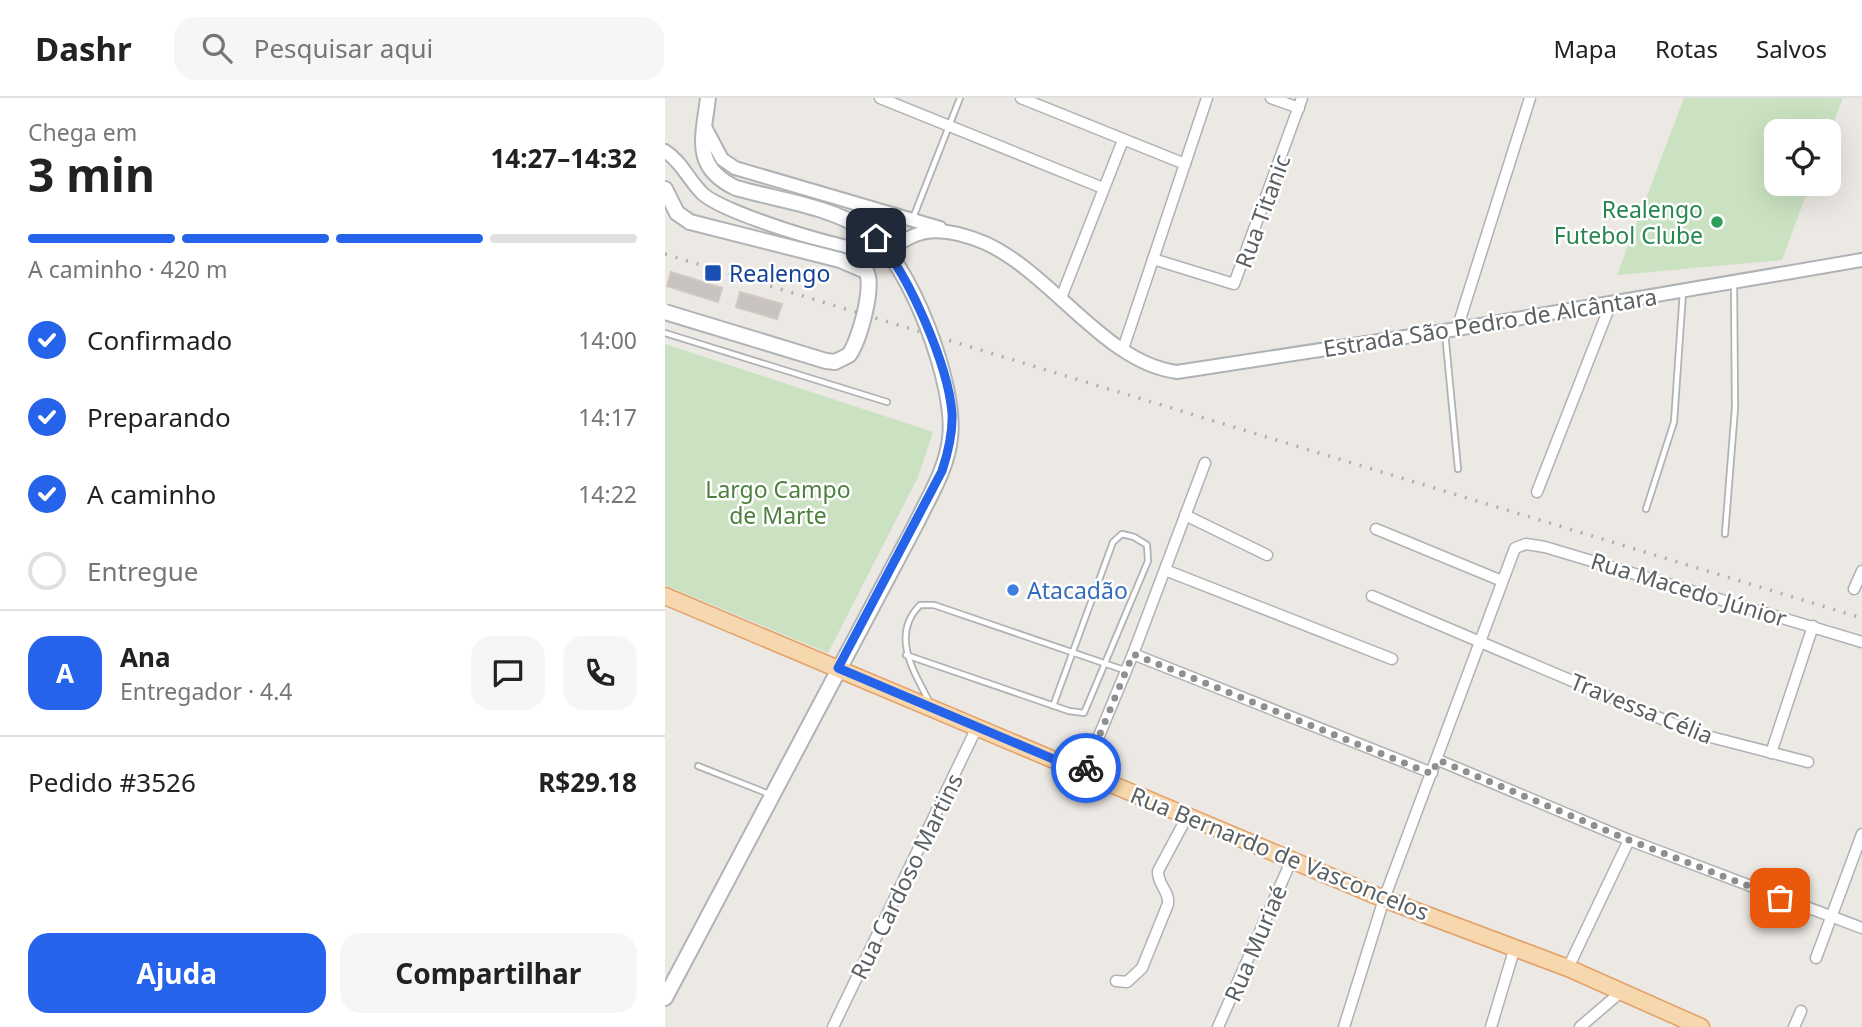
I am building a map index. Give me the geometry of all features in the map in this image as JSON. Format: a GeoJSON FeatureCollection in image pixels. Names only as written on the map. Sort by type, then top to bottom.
{"type":"FeatureCollection","features":[{"type":"Feature","properties":{"kind":"main road"},"geometry":{"type":"LineString","coordinates":[[665,998],[916,522],[948,455],[952,414],[946,381],[905,278],[876,238],[851,221],[736,188],[708,168],[703,150],[708,98]]}},
{"type":"Feature","properties":{"kind":"main road"},"geometry":{"type":"LineString","coordinates":[[665,189],[677,213],[690,222],[840,260],[866,271],[870,284],[859,333],[849,355],[835,362],[665,312]]}},
{"type":"Feature","properties":{"kind":"main road","name":"Rua Bernardo de Vasconcelos"},"geometry":{"type":"LineString","coordinates":[[665,596],[931,705],[1384,898],[1568,968],[1689,1023]]}},
{"type":"Feature","properties":{"kind":"street"},"geometry":{"type":"LineString","coordinates":[[880,98],[1103,188]]}},
{"type":"Feature","properties":{"kind":"street"},"geometry":{"type":"LineString","coordinates":[[1021,98],[1185,163]]}},
{"type":"Feature","properties":{"kind":"street"},"geometry":{"type":"LineString","coordinates":[[1123,349],[1207,98]]}},
{"type":"Feature","properties":{"kind":"street"},"geometry":{"type":"LineString","coordinates":[[1271,98],[1301,103]]}},
{"type":"Feature","properties":{"kind":"street"},"geometry":{"type":"LineString","coordinates":[[1451,330],[1530,98]]}},
{"type":"Feature","properties":{"kind":"street","name":"Rua Titanic"},"geometry":{"type":"LineString","coordinates":[[1153,259],[1234,284],[1301,103]]}},
{"type":"Feature","properties":{"kind":"street","name":"Estrada São Pedro de Alcântara"},"geometry":{"type":"LineString","coordinates":[[705,127],[722,159],[735,168],[913,219],[1004,253],[1142,363],[1177,372],[1451,330],[1862,260]]}},
{"type":"Feature","properties":{"kind":"street"},"geometry":{"type":"LineString","coordinates":[[1061,298],[1123,140]]}},
{"type":"Feature","properties":{"kind":"street"},"geometry":{"type":"LineString","coordinates":[[665,151],[680,163],[703,194],[716,204],[774,225],[865,251],[889,249],[919,234],[951,232]]}},
{"type":"Feature","properties":{"kind":"street"},"geometry":{"type":"LineString","coordinates":[[865,207],[880,216],[884,226],[879,242],[865,251]]}},
{"type":"Feature","properties":{"kind":"street"},"geometry":{"type":"LineString","coordinates":[[1537,492],[1611,303]]}},
{"type":"Feature","properties":{"kind":"street"},"geometry":{"type":"LineString","coordinates":[[1084,772],[1133,654],[1205,463]]}},
{"type":"Feature","properties":{"kind":"street"},"geometry":{"type":"LineString","coordinates":[[1185,515],[1267,555]]}},
{"type":"Feature","properties":{"kind":"street"},"geometry":{"type":"LineString","coordinates":[[1344,1027],[1384,898],[1438,760],[1502,581],[1376,529]]}},
{"type":"Feature","properties":{"kind":"street","name":"Rua Macedo Júnior"},"geometry":{"type":"LineString","coordinates":[[1502,581],[1515,548],[1526,544],[1545,547],[1862,642]]}},
{"type":"Feature","properties":{"kind":"street"},"geometry":{"type":"LineString","coordinates":[[1165,570],[1392,659]]}},
{"type":"Feature","properties":{"kind":"street"},"geometry":{"type":"LineString","coordinates":[[1854,589],[1862,570]]}},
{"type":"Feature","properties":{"kind":"street","name":"Travessa Célia"},"geometry":{"type":"LineString","coordinates":[[1372,596],[1695,733],[1808,762]]}},
{"type":"Feature","properties":{"kind":"street"},"geometry":{"type":"LineString","coordinates":[[1770,753],[1813,626]]}},
{"type":"Feature","properties":{"kind":"street"},"geometry":{"type":"LineString","coordinates":[[1133,654],[1432,774]]}},
{"type":"Feature","properties":{"kind":"street","name":"Rua Cardoso Martins"},"geometry":{"type":"LineString","coordinates":[[833,1027],[978,725]]}},
{"type":"Feature","properties":{"kind":"street"},"geometry":{"type":"LineString","coordinates":[[1438,760],[1629,840],[1862,928]]}},
{"type":"Feature","properties":{"kind":"street"},"geometry":{"type":"LineString","coordinates":[[1115,981],[1126,982],[1142,968],[1169,898],[1157,878],[1158,871],[1188,815]]}},
{"type":"Feature","properties":{"kind":"street"},"geometry":{"type":"LineString","coordinates":[[1816,958],[1862,834]]}},
{"type":"Feature","properties":{"kind":"street"},"geometry":{"type":"LineString","coordinates":[[1568,968],[1629,840]]}},
{"type":"Feature","properties":{"kind":"street","name":"Rua Muriaé"},"geometry":{"type":"LineString","coordinates":[[1218,1027],[1292,859]]}},
{"type":"Feature","properties":{"kind":"street"},"geometry":{"type":"LineString","coordinates":[[1491,1027],[1515,947]]}},
{"type":"Feature","properties":{"kind":"street"},"geometry":{"type":"LineString","coordinates":[[1580,1027],[1622,991]]}},
{"type":"Feature","properties":{"kind":"street"},"geometry":{"type":"LineString","coordinates":[[1794,1027],[1801,1010]]}},
{"type":"Feature","properties":{"kind":"lane"},"geometry":{"type":"LineString","coordinates":[[913,219],[960,98]]}},
{"type":"Feature","properties":{"kind":"lane"},"geometry":{"type":"LineString","coordinates":[[1725,534],[1735,408],[1734,283]]}},
{"type":"Feature","properties":{"kind":"lane"},"geometry":{"type":"LineString","coordinates":[[1646,509],[1674,422],[1683,291]]}},
{"type":"Feature","properties":{"kind":"lane"},"geometry":{"type":"LineString","coordinates":[[1451,330],[1458,469]]}},
{"type":"Feature","properties":{"kind":"lane"},"geometry":{"type":"LineString","coordinates":[[665,333],[887,402]]}},
{"type":"Feature","properties":{"kind":"lane"},"geometry":{"type":"LineString","coordinates":[[905,655],[1053,706],[1084,713],[1148,561],[1147,545],[1133,537],[1122,534],[1113,542],[1053,706]]}},
{"type":"Feature","properties":{"kind":"lane"},"geometry":{"type":"LineString","coordinates":[[931,705],[905,655],[906,636],[920,606],[934,605],[1126,671]]}},
{"type":"Feature","properties":{"kind":"lane"},"geometry":{"type":"LineString","coordinates":[[698,766],[771,794]]}},
{"type":"Feature","properties":{"kind":"green space","name":"Realengo Futebol Clube"},"geometry":{"type":"Polygon","coordinates":[[[1684,98],[1843,98],[1835,119],[1764,119],[1764,196],[1806,196],[1782,260],[1617,275],[1684,98]]]}},
{"type":"Feature","properties":{"kind":"green space","name":"Largo Campo de Marte"},"geometry":{"type":"Polygon","coordinates":[[[665,344],[933,432],[918,477],[828,653],[665,585],[665,344]]]}},
{"type":"Feature","properties":{"kind":"building"},"geometry":{"type":"Polygon","coordinates":[[[671,272],[722,288],[718,302],[667,286],[671,272]]]}},
{"type":"Feature","properties":{"kind":"building"},"geometry":{"type":"Polygon","coordinates":[[[740,292],[782,304],[777,319],[736,307],[740,292]]]}},
{"type":"Feature","properties":{"kind":"railway"},"geometry":{"type":"LineString","coordinates":[[665,254],[1862,618]]}},
{"type":"Feature","properties":{"kind":"way so far"},"geometry":{"type":"LineString","coordinates":[[1086,768],[1133,654],[1432,774],[1438,760],[1629,840],[1780,898]]}},
{"type":"Feature","properties":{"kind":"place","name":"Realengo Futebol Clube"},"geometry":{"type":"Point","coordinates":[1717,222]}},
{"type":"Feature","properties":{"kind":"place","name":"Realengo"},"geometry":{"type":"Point","coordinates":[713,273]}},
{"type":"Feature","properties":{"kind":"place","name":"Atacadão"},"geometry":{"type":"Point","coordinates":[1013,590]}},
{"type":"Feature","properties":{"kind":"route"},"geometry":{"type":"LineString","coordinates":[[876,238],[895,260],[905,278],[946,381],[952,414],[951,437],[942,471],[838,668],[1084,772],[1086,768]]}}]}
